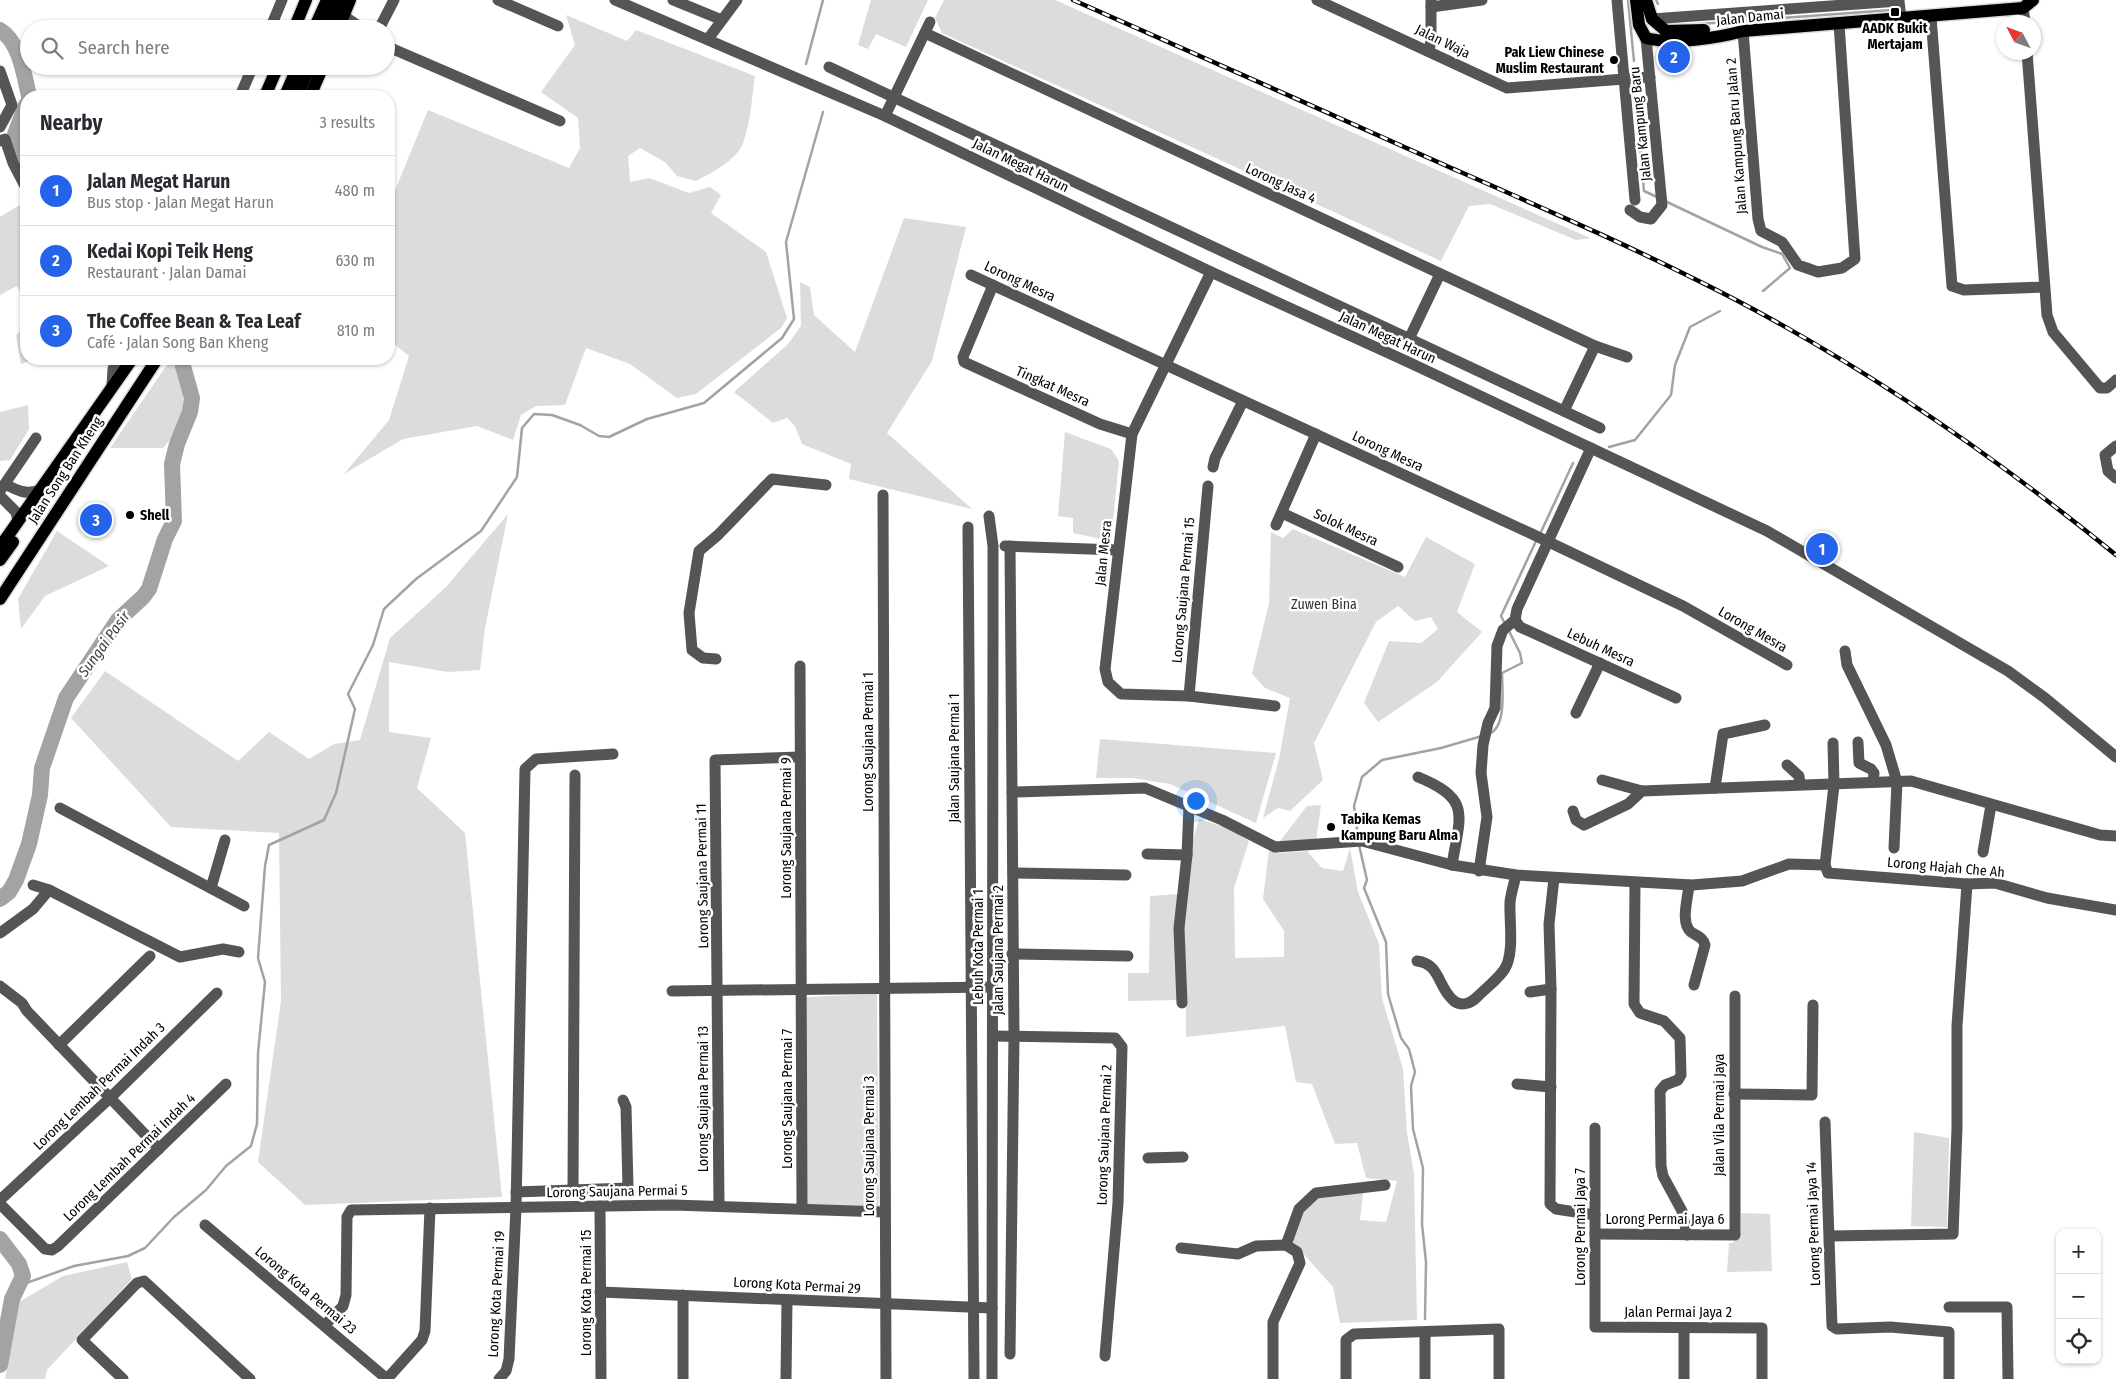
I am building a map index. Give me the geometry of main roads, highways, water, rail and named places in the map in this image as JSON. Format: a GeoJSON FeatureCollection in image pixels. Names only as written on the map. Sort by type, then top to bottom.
{"type":"FeatureCollection","features":[{"type":"Feature","properties":{"kind":"main road"},"geometry":{"type":"LineString","coordinates":[[298,20],[306,0]]}},
{"type":"Feature","properties":{"kind":"main road"},"geometry":{"type":"LineString","coordinates":[[318,20],[327,0]]}},
{"type":"Feature","properties":{"kind":"main road"},"geometry":{"type":"LineString","coordinates":[[330,20],[338,0]]}},
{"type":"Feature","properties":{"kind":"main road"},"geometry":{"type":"LineString","coordinates":[[342,20],[350,0]]}},
{"type":"Feature","properties":{"kind":"main road","name":"Jalan Kampung Baru"},"geometry":{"type":"LineString","coordinates":[[1636,0],[1640,25],[1646,38]]}},
{"type":"Feature","properties":{"kind":"main road"},"geometry":{"type":"LineString","coordinates":[[1646,0],[1652,19],[1666,31],[1727,29],[1743,31]]}},
{"type":"Feature","properties":{"kind":"main road","name":"Jalan Damai"},"geometry":{"type":"LineString","coordinates":[[1646,38],[1674,40],[1730,35],[1743,31],[1901,20],[2028,4]]}},
{"type":"Feature","properties":{"kind":"main road"},"geometry":{"type":"LineString","coordinates":[[268,90],[274,75]]}},
{"type":"Feature","properties":{"kind":"main road"},"geometry":{"type":"LineString","coordinates":[[288,90],[294,75]]}},
{"type":"Feature","properties":{"kind":"main road"},"geometry":{"type":"LineString","coordinates":[[300,90],[306,75]]}},
{"type":"Feature","properties":{"kind":"main road"},"geometry":{"type":"LineString","coordinates":[[313,90],[319,75]]}},
{"type":"Feature","properties":{"kind":"main road","name":"Jalan Song Ban Kheng"},"geometry":{"type":"LineString","coordinates":[[0,547],[127,365]]}},
{"type":"Feature","properties":{"kind":"main road","name":"Jalan Song Ban Kheng"},"geometry":{"type":"LineString","coordinates":[[0,598],[153,365]]}},
{"type":"Feature","properties":{"kind":"main road"},"geometry":{"type":"LineString","coordinates":[[0,560],[23,528],[28,517],[27,509]]}},
{"type":"Feature","properties":{"kind":"waterway"},"geometry":{"type":"LineString","coordinates":[[806,64],[823,0]]}},
{"type":"Feature","properties":{"kind":"waterway"},"geometry":{"type":"LineString","coordinates":[[1628,0],[1634,61]]}},
{"type":"Feature","properties":{"kind":"waterway"},"geometry":{"type":"LineString","coordinates":[[1656,0],[1658,4]]}},
{"type":"Feature","properties":{"kind":"waterway"},"geometry":{"type":"LineString","coordinates":[[1699,24],[1892,10]]}},
{"type":"Feature","properties":{"kind":"waterway","name":"Sungai Pasir"},"geometry":{"type":"LineString","coordinates":[[0,30],[12,42],[20,60]]}},
{"type":"Feature","properties":{"kind":"waterway","name":"Sungai Pasir"},"geometry":{"type":"LineString","coordinates":[[24,75],[28,90]]}},
{"type":"Feature","properties":{"kind":"waterway"},"geometry":{"type":"LineString","coordinates":[[1636,102],[1644,191],[1657,197]]}},
{"type":"Feature","properties":{"kind":"waterway"},"geometry":{"type":"LineString","coordinates":[[18,1286],[74,1266],[128,1256],[145,1248],[174,1217],[206,1190],[226,1166],[251,1146],[257,1124],[258,1053],[265,982],[258,958],[265,866],[269,845],[324,820],[336,793],[355,709],[348,694],[373,645],[384,609],[416,579],[481,531],[517,477],[522,428],[534,414],[552,415],[580,425],[599,436],[609,437],[647,419],[704,403],[782,338],[794,319],[786,242],[823,112]]}},
{"type":"Feature","properties":{"kind":"waterway","name":"Sungai Pasir"},"geometry":{"type":"LineString","coordinates":[[20,121],[15,134],[20,151]]}},
{"type":"Feature","properties":{"kind":"waterway"},"geometry":{"type":"LineString","coordinates":[[1667,202],[1762,247],[1782,254],[1790,268],[1763,291]]}},
{"type":"Feature","properties":{"kind":"waterway"},"geometry":{"type":"LineString","coordinates":[[1609,447],[1635,440],[1671,395],[1675,365],[1690,327],[1720,311]]}},
{"type":"Feature","properties":{"kind":"waterway","name":"Sungai Pasir"},"geometry":{"type":"LineString","coordinates":[[0,899],[9,892],[16,880],[29,844],[40,795],[42,768],[66,698],[118,620],[149,589],[165,539],[174,521],[172,464],[177,444],[190,412],[192,398],[183,365]]}},
{"type":"Feature","properties":{"kind":"waterway"},"geometry":{"type":"LineString","coordinates":[[1540,534],[1573,463]]}},
{"type":"Feature","properties":{"kind":"waterway"},"geometry":{"type":"LineString","coordinates":[[1505,624],[1501,616],[1537,539]]}},
{"type":"Feature","properties":{"kind":"waterway"},"geometry":{"type":"LineString","coordinates":[[1489,734],[1495,730],[1501,716],[1503,697],[1502,673],[1522,663],[1520,653],[1508,629]]}},
{"type":"Feature","properties":{"kind":"waterway"},"geometry":{"type":"LineString","coordinates":[[1358,837],[1354,806],[1362,777],[1382,760],[1441,748],[1482,736]]}},
{"type":"Feature","properties":{"kind":"waterway"},"geometry":{"type":"LineString","coordinates":[[1359,845],[1367,880],[1364,888],[1386,942],[1388,994],[1401,1038],[1409,1049],[1415,1072],[1411,1086],[1413,1129],[1423,1168],[1422,1224],[1426,1262],[1425,1319]]}},
{"type":"Feature","properties":{"kind":"waterway","name":"Sungai Pasir"},"geometry":{"type":"LineString","coordinates":[[0,1239],[19,1264],[23,1276],[12,1299],[0,1365]]}},
{"type":"Feature","properties":{"kind":"railway"},"geometry":{"type":"LineString","coordinates":[[1073,0],[1593,231],[1665,264],[1736,300],[1836,356],[1932,418],[2025,484],[2116,555]]}},
{"type":"Feature","properties":{"kind":"place","name":"AADK Bukit Mertajam"},"geometry":{"type":"Point","coordinates":[1895,12]}},
{"type":"Feature","properties":{"kind":"place","name":"Kedai Kopi Teik Heng"},"geometry":{"type":"Point","coordinates":[1674,57]}},
{"type":"Feature","properties":{"kind":"place","name":"Pak Liew Chinese Muslim Restaurant"},"geometry":{"type":"Point","coordinates":[1614,60]}},
{"type":"Feature","properties":{"kind":"place","name":"Shell"},"geometry":{"type":"Point","coordinates":[130,515]}},
{"type":"Feature","properties":{"kind":"place","name":"The Coffee Bean & Tea Leaf"},"geometry":{"type":"Point","coordinates":[96,520]}},
{"type":"Feature","properties":{"kind":"place","name":"Jalan Megat Harun"},"geometry":{"type":"Point","coordinates":[1822,549]}},
{"type":"Feature","properties":{"kind":"place","name":"Tabika Kemas Kampung Baru Alma"},"geometry":{"type":"Point","coordinates":[1331,827]}},
{"type":"Feature","properties":{"kind":"park label","name":"Zuwen Bina"},"geometry":{"type":"Point","coordinates":[1324,604]}}]}
